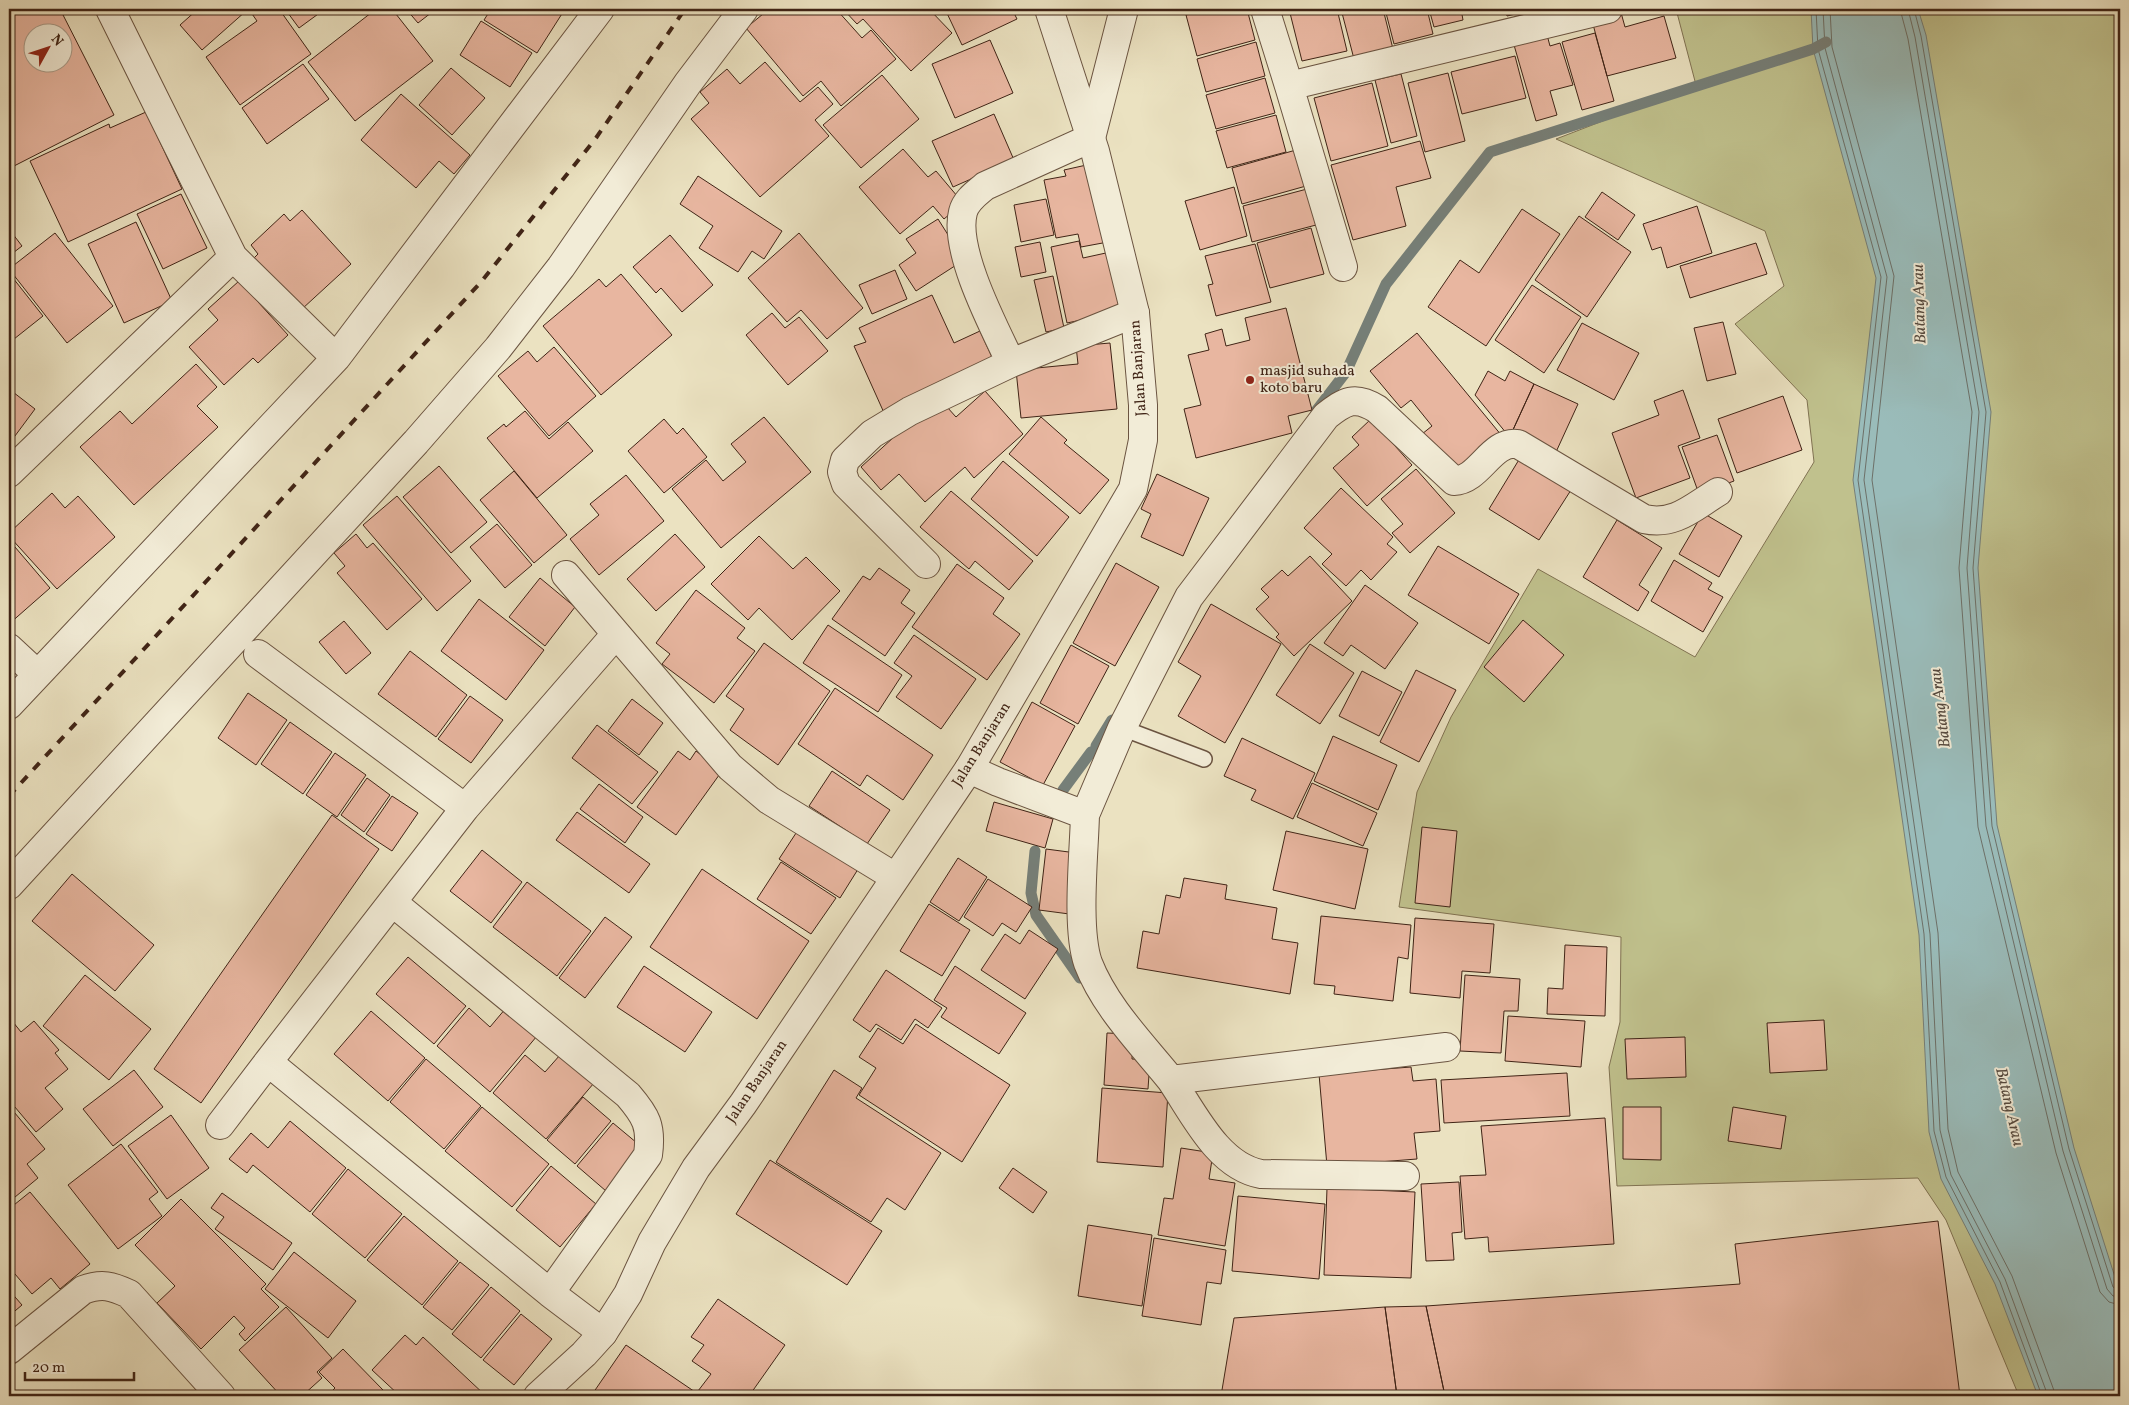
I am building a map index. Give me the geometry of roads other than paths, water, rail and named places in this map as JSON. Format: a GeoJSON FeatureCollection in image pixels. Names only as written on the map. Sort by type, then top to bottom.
{"type":"FeatureCollection","features":[{"type":"Feature","properties":{"kind":"street"},"geometry":{"type":"LineString","coordinates":[[110,9],[233,257],[336,358]]}},
{"type":"Feature","properties":{"kind":"street"},"geometry":{"type":"LineString","coordinates":[[9,705],[36,674],[336,358],[600,9]]}},
{"type":"Feature","properties":{"kind":"street"},"geometry":{"type":"LineString","coordinates":[[9,885],[416,442],[498,348],[561,267],[688,83],[744,9]]}},
{"type":"Feature","properties":{"kind":"street","name":"Jalan Banjaran"},"geometry":{"type":"LineString","coordinates":[[538,1396],[584,1354],[603,1333],[628,1294],[652,1242],[696,1168],[743,1104],[969,769],[1134,489],[1143,440],[1143,405],[1135,313],[1091,138],[1049,9]]}},
{"type":"Feature","properties":{"kind":"street"},"geometry":{"type":"LineString","coordinates":[[1011,363],[967,260],[961,228],[963,212],[971,198],[985,186],[1091,138],[1124,9]]}},
{"type":"Feature","properties":{"kind":"street"},"geometry":{"type":"LineString","coordinates":[[1265,9],[1343,266]]}},
{"type":"Feature","properties":{"kind":"street"},"geometry":{"type":"LineString","coordinates":[[1289,86],[1608,9]]}},
{"type":"Feature","properties":{"kind":"street"},"geometry":{"type":"LineString","coordinates":[[9,473],[233,257]]}},
{"type":"Feature","properties":{"kind":"street"},"geometry":{"type":"LineString","coordinates":[[926,564],[846,484],[842,472],[844,460],[872,434],[910,411],[1011,363],[1135,313]]}},
{"type":"Feature","properties":{"kind":"street"},"geometry":{"type":"LineString","coordinates":[[1405,1176],[1261,1174],[1240,1168],[1222,1151],[1171,1080],[1102,991],[1088,961],[1082,923],[1074,811],[1122,728],[1178,617],[1202,577],[1326,416],[1348,402],[1366,402],[1377,409],[1454,481],[1466,478],[1502,446],[1513,443],[1518,444],[1644,520],[1671,521],[1718,492]]}},
{"type":"Feature","properties":{"kind":"street"},"geometry":{"type":"LineString","coordinates":[[566,575],[707,743],[749,784],[769,800],[895,877]]}},
{"type":"Feature","properties":{"kind":"street"},"geometry":{"type":"LineString","coordinates":[[220,1125],[466,808],[616,634]]}},
{"type":"Feature","properties":{"kind":"street"},"geometry":{"type":"LineString","coordinates":[[9,648],[36,674]]}},
{"type":"Feature","properties":{"kind":"street"},"geometry":{"type":"LineString","coordinates":[[258,654],[466,808]]}},
{"type":"Feature","properties":{"kind":"street"},"geometry":{"type":"LineString","coordinates":[[969,769],[1074,811]]}},
{"type":"Feature","properties":{"kind":"street"},"geometry":{"type":"LineString","coordinates":[[392,902],[628,1095],[648,1123],[651,1139],[648,1155],[550,1293]]}},
{"type":"Feature","properties":{"kind":"street"},"geometry":{"type":"LineString","coordinates":[[1171,1080],[1446,1047]]}},
{"type":"Feature","properties":{"kind":"street"},"geometry":{"type":"LineString","coordinates":[[268,1062],[550,1293],[603,1333]]}},
{"type":"Feature","properties":{"kind":"street"},"geometry":{"type":"LineString","coordinates":[[9,1350],[83,1290],[96,1285],[110,1286],[129,1294],[221,1396]]}},
{"type":"Feature","properties":{"kind":"lane"},"geometry":{"type":"LineString","coordinates":[[1122,728],[1204,760]]}},
{"type":"Feature","properties":{"kind":"water","name":"Batang Arau"},"geometry":{"type":"Polygon","coordinates":[[[1811,9],[1918,9],[1926,35],[1991,412],[1978,568],[1997,825],[2074,1148],[2120,1293],[2120,1396],[2038,1396],[1995,1284],[1941,1179],[1929,1132],[1919,935],[1853,480],[1876,278],[1813,49],[1811,9]]]}},
{"type":"Feature","properties":{"kind":"waterway"},"geometry":{"type":"LineString","coordinates":[[1316,411],[1346,372],[1386,284],[1490,152],[1813,49],[1826,42]]}},
{"type":"Feature","properties":{"kind":"waterway"},"geometry":{"type":"LineString","coordinates":[[1096,746],[1112,720]]}},
{"type":"Feature","properties":{"kind":"waterway"},"geometry":{"type":"LineString","coordinates":[[1063,790],[1091,752]]}},
{"type":"Feature","properties":{"kind":"waterway"},"geometry":{"type":"LineString","coordinates":[[1035,851],[1031,893],[1036,915],[1080,978]]}},
{"type":"Feature","properties":{"kind":"railway"},"geometry":{"type":"LineString","coordinates":[[9,796],[481,282],[596,138],[685,9]]}},
{"type":"Feature","properties":{"kind":"place","name":"masjid suhada koto baru"},"geometry":{"type":"Point","coordinates":[1250,380]}}]}
